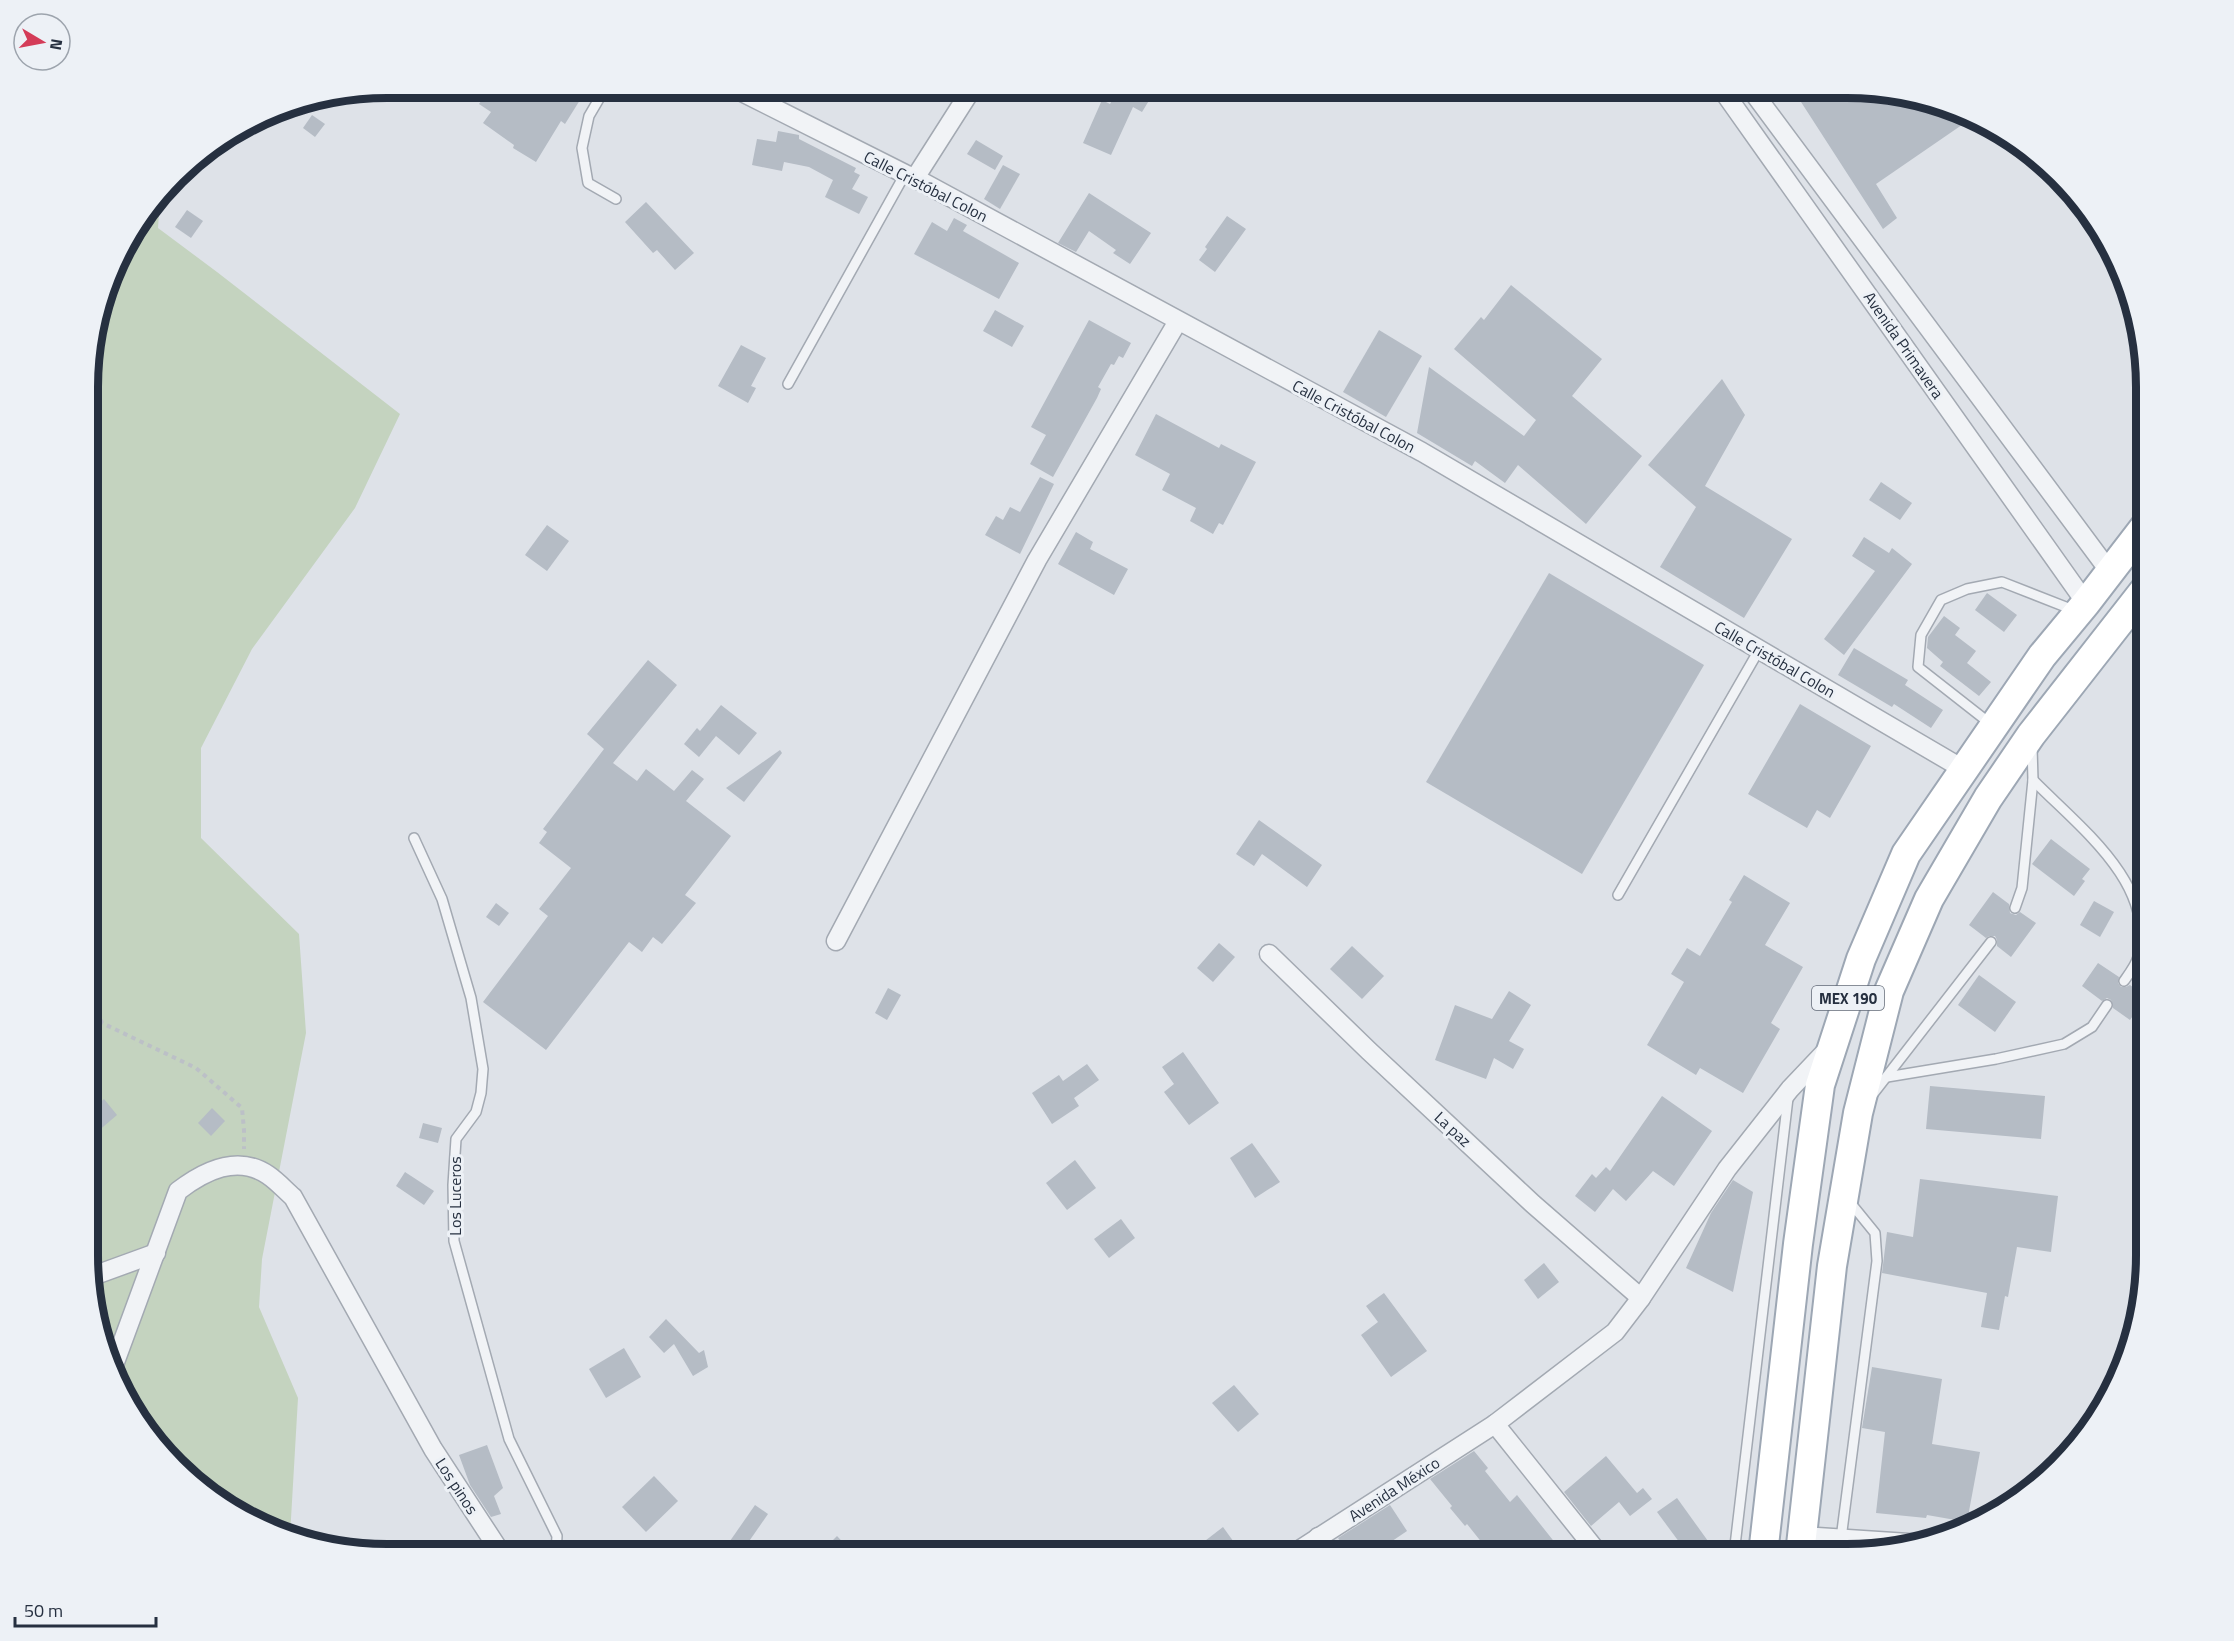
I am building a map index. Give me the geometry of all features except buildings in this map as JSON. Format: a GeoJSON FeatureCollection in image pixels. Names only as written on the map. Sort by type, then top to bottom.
{"type":"FeatureCollection","features":[{"type":"Feature","properties":{"kind":"main road","name":"MEX 190"},"geometry":{"type":"LineString","coordinates":[[1763,1544],[1798,1244],[1820,1085],[1861,959],[1906,854],[2042,656],[2136,538]]}},
{"type":"Feature","properties":{"kind":"main road","name":"MEX 190"},"geometry":{"type":"LineString","coordinates":[[1801,1544],[1832,1266],[1843,1195],[1858,1113],[1889,991],[1929,899],[1988,798],[2031,735],[2136,601]]}},
{"type":"Feature","properties":{"kind":"street","name":"Calle Cristóbal Colon"},"geometry":{"type":"LineString","coordinates":[[754,98],[910,176],[1422,452],[1963,769]]}},
{"type":"Feature","properties":{"kind":"street"},"geometry":{"type":"LineString","coordinates":[[910,176],[966,98]]}},
{"type":"Feature","properties":{"kind":"street","name":"Avenida Primavera"},"geometry":{"type":"LineString","coordinates":[[1728,98],[2082,607]]}},
{"type":"Feature","properties":{"kind":"street","name":"Avenida Primavera"},"geometry":{"type":"LineString","coordinates":[[1757,98],[2110,572]]}},
{"type":"Feature","properties":{"kind":"street"},"geometry":{"type":"LineString","coordinates":[[836,941],[1037,560],[1178,321]]}},
{"type":"Feature","properties":{"kind":"street","name":"La paz"},"geometry":{"type":"LineString","coordinates":[[1269,954],[1525,1196],[1641,1298]]}},
{"type":"Feature","properties":{"kind":"street","name":"Avenida México"},"geometry":{"type":"LineString","coordinates":[[1308,1544],[1496,1424],[1615,1332],[1641,1298],[1727,1168],[1790,1089],[1833,1043]]}},
{"type":"Feature","properties":{"kind":"street"},"geometry":{"type":"LineString","coordinates":[[117,1357],[178,1191],[198,1175],[218,1167],[243,1164]]}},
{"type":"Feature","properties":{"kind":"street","name":"Los pinos"},"geometry":{"type":"LineString","coordinates":[[243,1164],[268,1175],[293,1197],[433,1449],[495,1544]]}},
{"type":"Feature","properties":{"kind":"street"},"geometry":{"type":"LineString","coordinates":[[98,1274],[156,1253]]}},
{"type":"Feature","properties":{"kind":"street"},"geometry":{"type":"LineString","coordinates":[[1496,1424],[1591,1544]]}},
{"type":"Feature","properties":{"kind":"street"},"geometry":{"type":"LineString","coordinates":[[1318,1537],[1323,1544]]}},
{"type":"Feature","properties":{"kind":"lane"},"geometry":{"type":"LineString","coordinates":[[600,98],[589,116],[582,148],[588,183],[616,199]]}},
{"type":"Feature","properties":{"kind":"lane"},"geometry":{"type":"LineString","coordinates":[[788,384],[910,176]]}},
{"type":"Feature","properties":{"kind":"lane"},"geometry":{"type":"LineString","coordinates":[[1993,726],[1918,667],[1921,635],[1941,600],[1967,589],[2002,582],[2082,607]]}},
{"type":"Feature","properties":{"kind":"lane"},"geometry":{"type":"LineString","coordinates":[[1618,895],[1759,650]]}},
{"type":"Feature","properties":{"kind":"lane"},"geometry":{"type":"LineString","coordinates":[[2015,908],[2022,888],[2033,780],[2031,735]]}},
{"type":"Feature","properties":{"kind":"lane"},"geometry":{"type":"LineString","coordinates":[[2033,780],[2112,860],[2130,889],[2136,911]]}},
{"type":"Feature","properties":{"kind":"lane","name":"Los Luceros"},"geometry":{"type":"LineString","coordinates":[[414,838],[442,899],[471,998],[483,1069],[481,1094],[476,1112],[456,1139],[453,1185],[454,1241],[509,1439],[557,1536],[557,1544]]}},
{"type":"Feature","properties":{"kind":"lane"},"geometry":{"type":"LineString","coordinates":[[1858,1113],[1991,942]]}},
{"type":"Feature","properties":{"kind":"lane"},"geometry":{"type":"LineString","coordinates":[[2124,981],[2136,962]]}},
{"type":"Feature","properties":{"kind":"lane"},"geometry":{"type":"LineString","coordinates":[[1887,1077],[1996,1059],[2064,1044],[2092,1028],[2108,1005]]}},
{"type":"Feature","properties":{"kind":"lane"},"geometry":{"type":"LineString","coordinates":[[1735,1544],[1790,1089]]}},
{"type":"Feature","properties":{"kind":"lane"},"geometry":{"type":"LineString","coordinates":[[1840,1544],[1877,1261],[1875,1233],[1843,1195]]}},
{"type":"Feature","properties":{"kind":"path"},"geometry":{"type":"LineString","coordinates":[[98,1014],[102,1023],[196,1068],[242,1108],[243,1164]]}},
{"type":"Feature","properties":{"kind":"green space"},"geometry":{"type":"Polygon","coordinates":[[[159,208],[158,228],[400,414],[355,508],[252,649],[201,748],[201,838],[299,934],[306,1033],[262,1259],[259,1307],[298,1398],[291,1527],[259,1514],[226,1495],[196,1472],[169,1445],[146,1415],[127,1382],[107,1329],[100,1292],[98,1273],[98,368],[103,330],[113,294],[136,242],[159,208]]]}}]}
